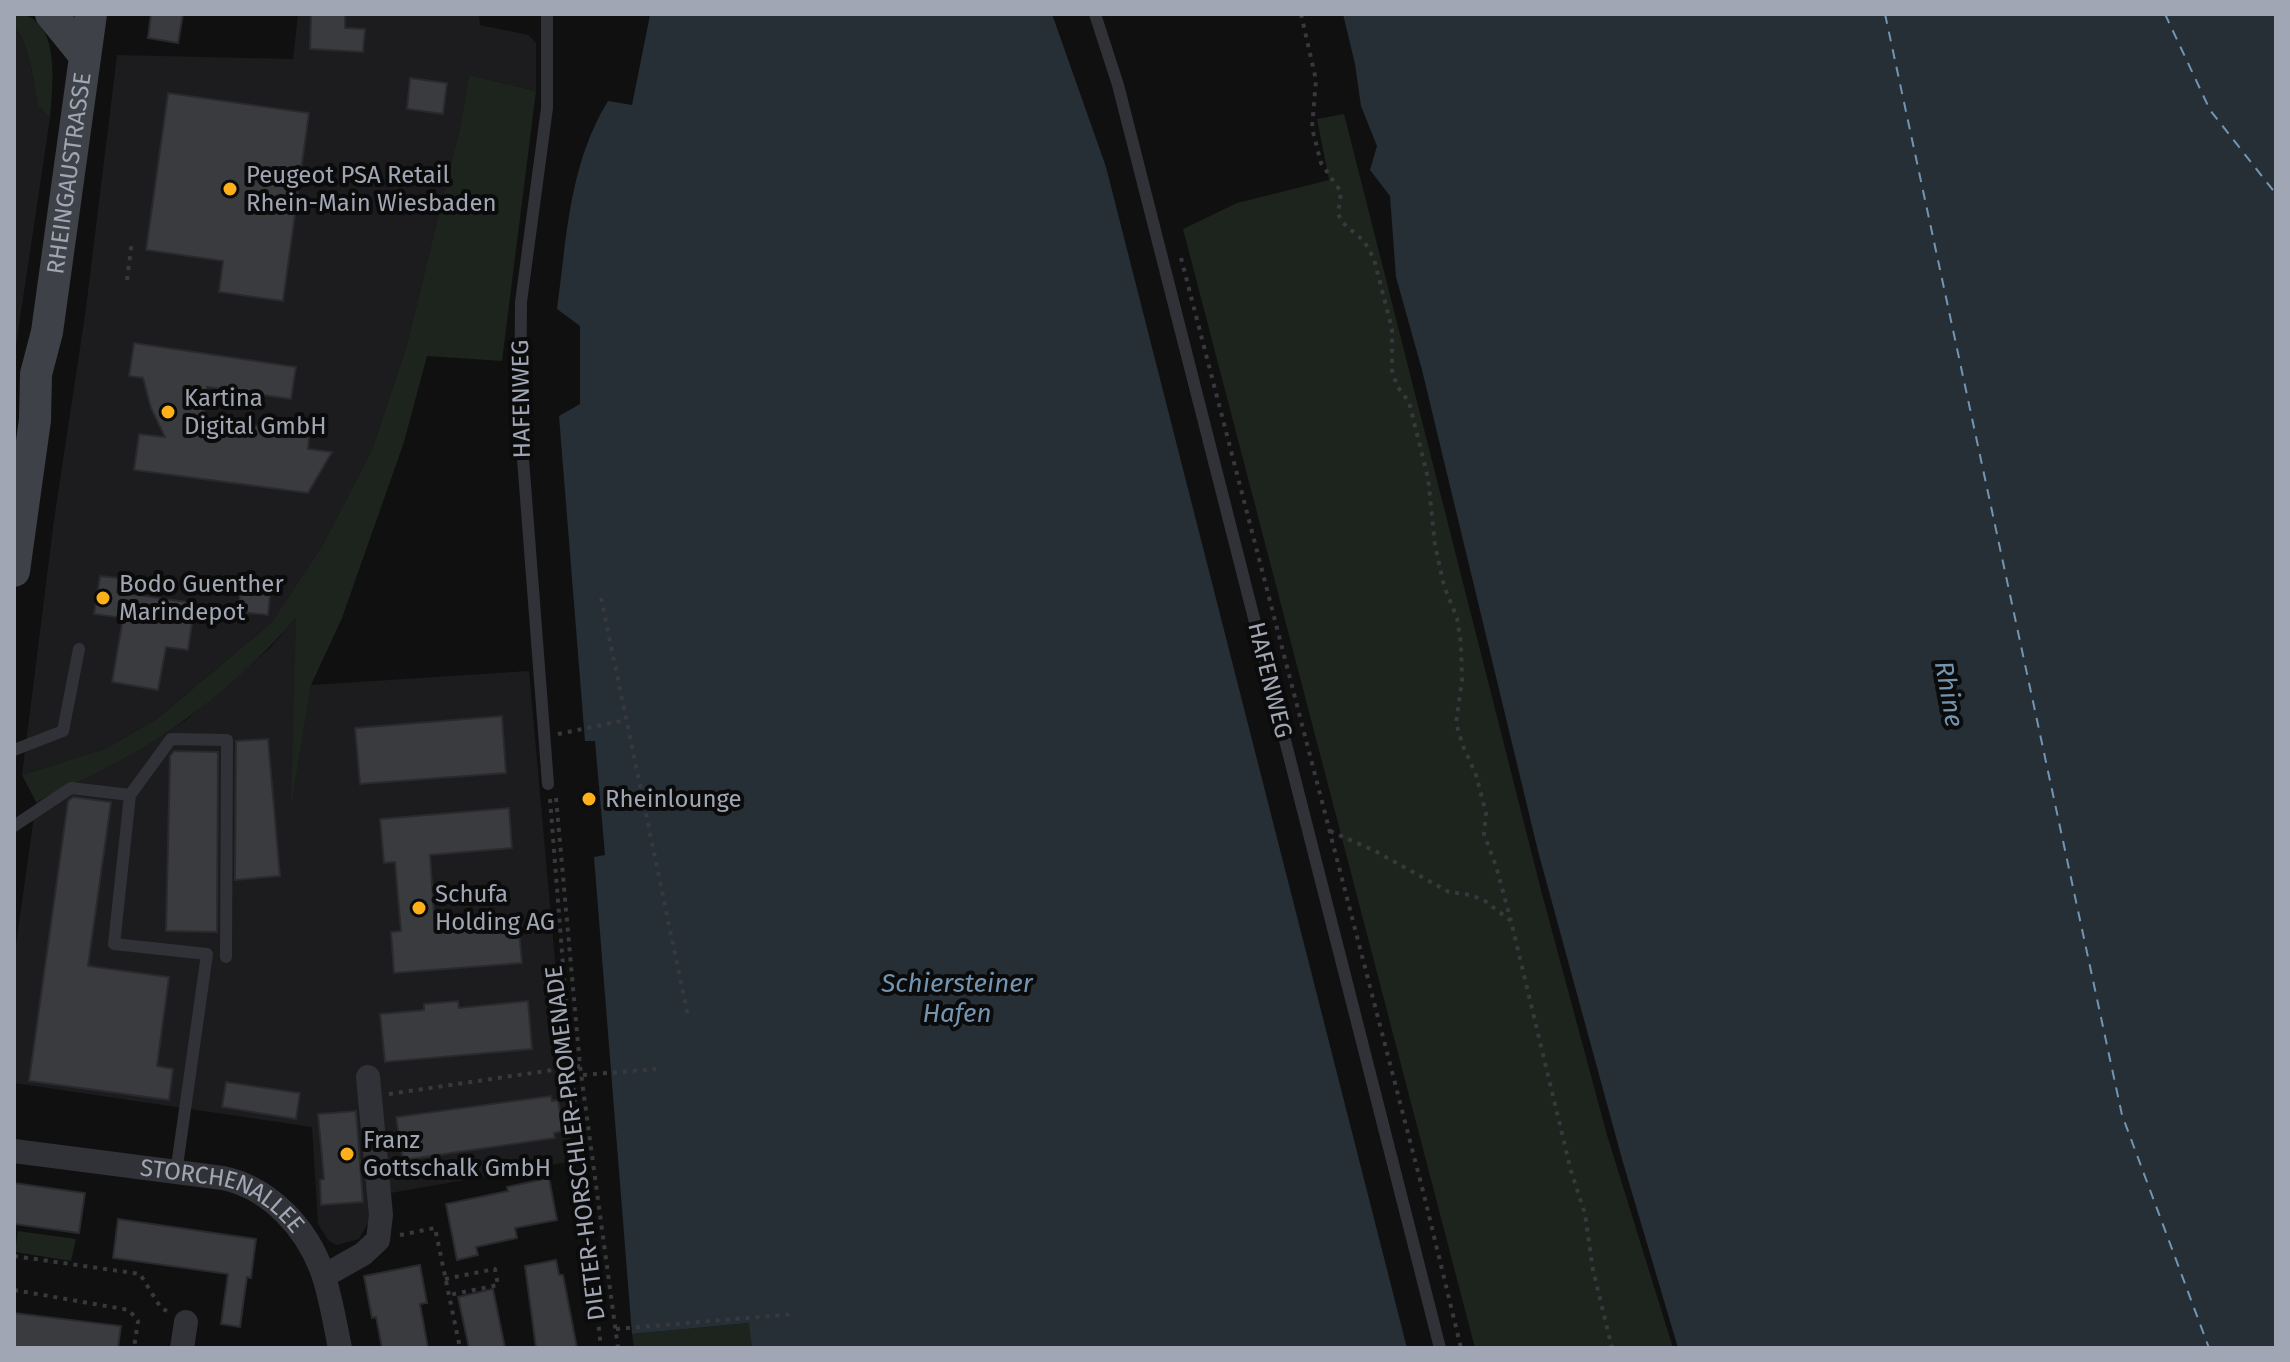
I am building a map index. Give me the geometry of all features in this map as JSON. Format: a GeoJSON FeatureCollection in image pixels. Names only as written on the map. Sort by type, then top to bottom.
{"type":"FeatureCollection","features":[{"type":"Feature","properties":{"kind":"main road"},"geometry":{"type":"LineString","coordinates":[[51,14],[85,56]]}},
{"type":"Feature","properties":{"kind":"main road","name":"RHEINGAUSTRASSE"},"geometry":{"type":"LineString","coordinates":[[14,571],[35,420],[49,361],[47,332],[91,14]]}},
{"type":"Feature","properties":{"kind":"street"},"geometry":{"type":"LineString","coordinates":[[324,1276],[363,1254],[378,1240],[381,1215],[368,1077]]}},
{"type":"Feature","properties":{"kind":"street","name":"STORCHENALLEE"},"geometry":{"type":"LineString","coordinates":[[14,1151],[235,1181],[255,1190],[277,1205],[296,1225],[313,1251],[324,1276],[340,1348]]}},
{"type":"Feature","properties":{"kind":"street"},"geometry":{"type":"LineString","coordinates":[[182,1348],[186,1322]]}},
{"type":"Feature","properties":{"kind":"lane","name":"HAFENWEG"},"geometry":{"type":"LineString","coordinates":[[547,14],[546,121],[521,302],[520,420],[548,784]]}},
{"type":"Feature","properties":{"kind":"lane","name":"HAFENWEG"},"geometry":{"type":"LineString","coordinates":[[1095,14],[1126,116],[1440,1348]]}},
{"type":"Feature","properties":{"kind":"lane"},"geometry":{"type":"LineString","coordinates":[[14,750],[63,731],[79,649]]}},
{"type":"Feature","properties":{"kind":"lane"},"geometry":{"type":"LineString","coordinates":[[176,1173],[207,954],[114,944],[130,795],[171,739],[227,740],[226,957]]}},
{"type":"Feature","properties":{"kind":"lane"},"geometry":{"type":"LineString","coordinates":[[14,826],[71,788],[130,795]]}},
{"type":"Feature","properties":{"kind":"path"},"geometry":{"type":"LineString","coordinates":[[1301,14],[1316,80],[1312,128],[1321,163],[1341,192],[1338,214],[1343,223],[1364,241],[1374,259],[1392,329],[1392,370],[1397,386],[1409,402],[1428,478],[1435,545],[1444,586],[1457,618],[1462,659],[1456,723],[1476,775],[1486,813],[1484,834],[1511,921],[1571,1171],[1585,1214],[1593,1270],[1612,1348]]}},
{"type":"Feature","properties":{"kind":"path"},"geometry":{"type":"LineString","coordinates":[[127,280],[132,241]]}},
{"type":"Feature","properties":{"kind":"path"},"geometry":{"type":"LineString","coordinates":[[1179,251],[1461,1348]]}},
{"type":"Feature","properties":{"kind":"path"},"geometry":{"type":"LineString","coordinates":[[601,598],[688,1016]]}},
{"type":"Feature","properties":{"kind":"path"},"geometry":{"type":"LineString","coordinates":[[561,734],[626,720]]}},
{"type":"Feature","properties":{"kind":"path","name":"DIETER-HORSCHLER-PROMENADE"},"geometry":{"type":"LineString","coordinates":[[548,784],[555,791],[580,1066],[618,1348]]}},
{"type":"Feature","properties":{"kind":"path","name":"DIETER-HORSCHLER-PROMENADE"},"geometry":{"type":"LineString","coordinates":[[548,784],[568,1068],[601,1348]]}},
{"type":"Feature","properties":{"kind":"path"},"geometry":{"type":"LineString","coordinates":[[1330,831],[1375,851],[1449,892],[1471,895],[1485,901],[1511,921]]}},
{"type":"Feature","properties":{"kind":"path"},"geometry":{"type":"LineString","coordinates":[[396,1093],[580,1066]]}},
{"type":"Feature","properties":{"kind":"path"},"geometry":{"type":"LineString","coordinates":[[582,1075],[656,1069]]}},
{"type":"Feature","properties":{"kind":"path"},"geometry":{"type":"LineString","coordinates":[[378,1240],[435,1228],[460,1348]]}},
{"type":"Feature","properties":{"kind":"path"},"geometry":{"type":"LineString","coordinates":[[14,1256],[140,1274],[161,1308],[186,1322]]}},
{"type":"Feature","properties":{"kind":"path"},"geometry":{"type":"LineString","coordinates":[[445,1279],[495,1269],[498,1285],[449,1295]]}},
{"type":"Feature","properties":{"kind":"path"},"geometry":{"type":"LineString","coordinates":[[14,1290],[129,1310],[138,1321],[134,1348]]}},
{"type":"Feature","properties":{"kind":"path"},"geometry":{"type":"LineString","coordinates":[[616,1329],[794,1314]]}},
{"type":"Feature","properties":{"kind":"shaded area"},"geometry":{"type":"Polygon","coordinates":[[[14,14],[30,17],[41,26],[47,39],[52,71],[50,118],[38,106],[30,62],[22,37],[14,28],[14,14]]]}},
{"type":"Feature","properties":{"kind":"shaded area"},"geometry":{"type":"Polygon","coordinates":[[[298,14],[479,14],[480,25],[528,35],[536,43],[536,91],[469,75],[461,123],[406,348],[372,450],[322,546],[271,623],[158,718],[107,748],[22,775],[117,55],[293,59],[298,14]]]}},
{"type":"Feature","properties":{"kind":"shaded area"},"geometry":{"type":"Polygon","coordinates":[[[14,28],[22,37],[30,62],[38,106],[50,118],[14,359],[14,28]]]}},
{"type":"Feature","properties":{"kind":"shaded area"},"geometry":{"type":"Polygon","coordinates":[[[469,75],[536,91],[502,361],[427,356],[404,442],[342,618],[311,685],[291,807],[296,618],[237,677],[172,729],[114,764],[36,802],[22,775],[107,748],[158,718],[271,623],[322,546],[372,450],[406,348],[461,123],[469,75]]]}},
{"type":"Feature","properties":{"kind":"shaded area"},"geometry":{"type":"Polygon","coordinates":[[[1344,114],[1541,890],[1607,1135],[1673,1348],[1475,1348],[1183,229],[1237,203],[1329,180],[1317,119],[1344,114]]]}},
{"type":"Feature","properties":{"kind":"shaded area"},"geometry":{"type":"Polygon","coordinates":[[[297,617],[292,799],[311,685],[529,671],[573,1161],[385,1194],[359,1239],[336,1245],[328,1240],[318,1224],[312,1127],[14,1083],[14,959],[36,802],[125,758],[186,720],[269,649],[297,617]]]}},
{"type":"Feature","properties":{"kind":"shaded area"},"geometry":{"type":"Polygon","coordinates":[[[18,1231],[76,1239],[71,1261],[15,1252],[18,1231]]]}},
{"type":"Feature","properties":{"kind":"shaded area"},"geometry":{"type":"Polygon","coordinates":[[[750,1323],[752,1348],[634,1348],[632,1334],[750,1323]]]}},
{"type":"Feature","properties":{"kind":"water","name":"Schiersteiner Hafen"},"geometry":{"type":"Polygon","coordinates":[[[653,14],[1052,14],[1106,167],[1407,1348],[752,1348],[749,1323],[632,1334],[594,857],[605,855],[595,741],[585,741],[559,416],[580,404],[580,326],[557,309],[567,228],[585,150],[608,101],[632,105],[650,15],[653,14]]]}},
{"type":"Feature","properties":{"kind":"water","name":"Rhine"},"geometry":{"type":"Polygon","coordinates":[[[1343,14],[2276,14],[2276,1348],[1678,1348],[1622,1159],[1538,851],[1422,370],[1396,277],[1390,196],[1370,170],[1377,146],[1361,106],[1343,14]]]}},
{"type":"Feature","properties":{"kind":"building"},"geometry":{"type":"Polygon","coordinates":[[[151,14],[183,14],[178,43],[148,38],[151,14]]]}},
{"type":"Feature","properties":{"kind":"building"},"geometry":{"type":"Polygon","coordinates":[[[311,14],[345,14],[345,28],[365,29],[363,52],[310,49],[311,14]]]}},
{"type":"Feature","properties":{"kind":"building"},"geometry":{"type":"Polygon","coordinates":[[[410,78],[447,83],[443,114],[407,109],[410,78]]]}},
{"type":"Feature","properties":{"kind":"building"},"geometry":{"type":"Polygon","coordinates":[[[168,93],[309,113],[283,301],[219,292],[223,261],[146,250],[168,93]]]}},
{"type":"Feature","properties":{"kind":"building"},"geometry":{"type":"Polygon","coordinates":[[[134,343],[296,367],[291,399],[207,387],[203,422],[310,429],[308,449],[332,452],[308,493],[134,470],[139,434],[165,437],[151,408],[143,378],[129,376],[134,343]]]}},
{"type":"Feature","properties":{"kind":"building"},"geometry":{"type":"Polygon","coordinates":[[[100,576],[119,578],[117,592],[195,603],[188,650],[166,647],[158,690],[112,682],[123,618],[94,614],[100,576]]]}},
{"type":"Feature","properties":{"kind":"building"},"geometry":{"type":"Polygon","coordinates":[[[241,582],[271,585],[268,615],[238,612],[241,582]]]}},
{"type":"Feature","properties":{"kind":"building"},"geometry":{"type":"Polygon","coordinates":[[[502,716],[506,773],[360,784],[355,728],[502,716]]]}},
{"type":"Feature","properties":{"kind":"building"},"geometry":{"type":"Polygon","coordinates":[[[268,739],[280,876],[235,880],[236,741],[268,739]]]}},
{"type":"Feature","properties":{"kind":"building"},"geometry":{"type":"Polygon","coordinates":[[[174,751],[218,752],[217,932],[166,931],[170,756],[174,751]]]}},
{"type":"Feature","properties":{"kind":"building"},"geometry":{"type":"Polygon","coordinates":[[[73,797],[111,802],[88,966],[169,977],[157,1066],[173,1069],[169,1100],[29,1081],[68,801],[73,797]]]}},
{"type":"Feature","properties":{"kind":"building"},"geometry":{"type":"Polygon","coordinates":[[[509,808],[512,848],[430,855],[435,928],[518,921],[522,963],[394,973],[391,932],[401,931],[395,862],[384,863],[380,819],[509,808]]]}},
{"type":"Feature","properties":{"kind":"building"},"geometry":{"type":"Polygon","coordinates":[[[458,1001],[459,1008],[528,1001],[532,1049],[385,1062],[380,1014],[424,1010],[424,1004],[458,1001]]]}},
{"type":"Feature","properties":{"kind":"building"},"geometry":{"type":"Polygon","coordinates":[[[226,1082],[300,1093],[296,1119],[222,1107],[226,1082]]]}},
{"type":"Feature","properties":{"kind":"building"},"geometry":{"type":"Polygon","coordinates":[[[551,1096],[552,1101],[558,1100],[563,1131],[554,1133],[555,1138],[403,1160],[396,1117],[551,1096]]]}},
{"type":"Feature","properties":{"kind":"building"},"geometry":{"type":"Polygon","coordinates":[[[356,1111],[363,1202],[321,1205],[320,1180],[324,1179],[318,1114],[356,1111]]]}},
{"type":"Feature","properties":{"kind":"building"},"geometry":{"type":"Polygon","coordinates":[[[549,1178],[557,1220],[515,1228],[517,1238],[476,1247],[478,1255],[457,1260],[446,1204],[508,1191],[507,1187],[549,1178]]]}},
{"type":"Feature","properties":{"kind":"building"},"geometry":{"type":"Polygon","coordinates":[[[14,1183],[85,1193],[79,1233],[14,1224],[14,1183]]]}},
{"type":"Feature","properties":{"kind":"building"},"geometry":{"type":"Polygon","coordinates":[[[118,1219],[256,1239],[240,1327],[221,1324],[228,1274],[113,1258],[118,1219]]]}},
{"type":"Feature","properties":{"kind":"building"},"geometry":{"type":"Polygon","coordinates":[[[556,1260],[559,1275],[563,1275],[577,1348],[536,1348],[525,1266],[556,1260]]]}},
{"type":"Feature","properties":{"kind":"building"},"geometry":{"type":"Polygon","coordinates":[[[420,1265],[427,1303],[420,1304],[428,1348],[382,1348],[376,1317],[372,1318],[364,1276],[420,1265]]]}},
{"type":"Feature","properties":{"kind":"building"},"geometry":{"type":"Polygon","coordinates":[[[493,1289],[505,1348],[469,1348],[458,1297],[493,1289]]]}},
{"type":"Feature","properties":{"kind":"building"},"geometry":{"type":"Polygon","coordinates":[[[14,1313],[121,1326],[118,1348],[14,1348],[14,1313]]]}},
{"type":"Feature","properties":{"kind":"ferry route"},"geometry":{"type":"LineString","coordinates":[[1885,14],[2122,1115],[2209,1348]]}},
{"type":"Feature","properties":{"kind":"ferry route"},"geometry":{"type":"LineString","coordinates":[[2165,14],[2210,110],[2276,194]]}},
{"type":"Feature","properties":{"kind":"place","name":"Peugeot PSA Retail Rhein-Main Wiesbaden"},"geometry":{"type":"Point","coordinates":[230,189]}},
{"type":"Feature","properties":{"kind":"place","name":"Kartina Digital GmbH"},"geometry":{"type":"Point","coordinates":[168,412]}},
{"type":"Feature","properties":{"kind":"place","name":"Bodo Guenther Marindepot"},"geometry":{"type":"Point","coordinates":[103,598]}},
{"type":"Feature","properties":{"kind":"place","name":"Rheinlounge"},"geometry":{"type":"Point","coordinates":[589,799]}},
{"type":"Feature","properties":{"kind":"place","name":"Schufa Holding AG"},"geometry":{"type":"Point","coordinates":[419,908]}},
{"type":"Feature","properties":{"kind":"place","name":"Franz Gottschalk GmbH"},"geometry":{"type":"Point","coordinates":[347,1154]}}]}
